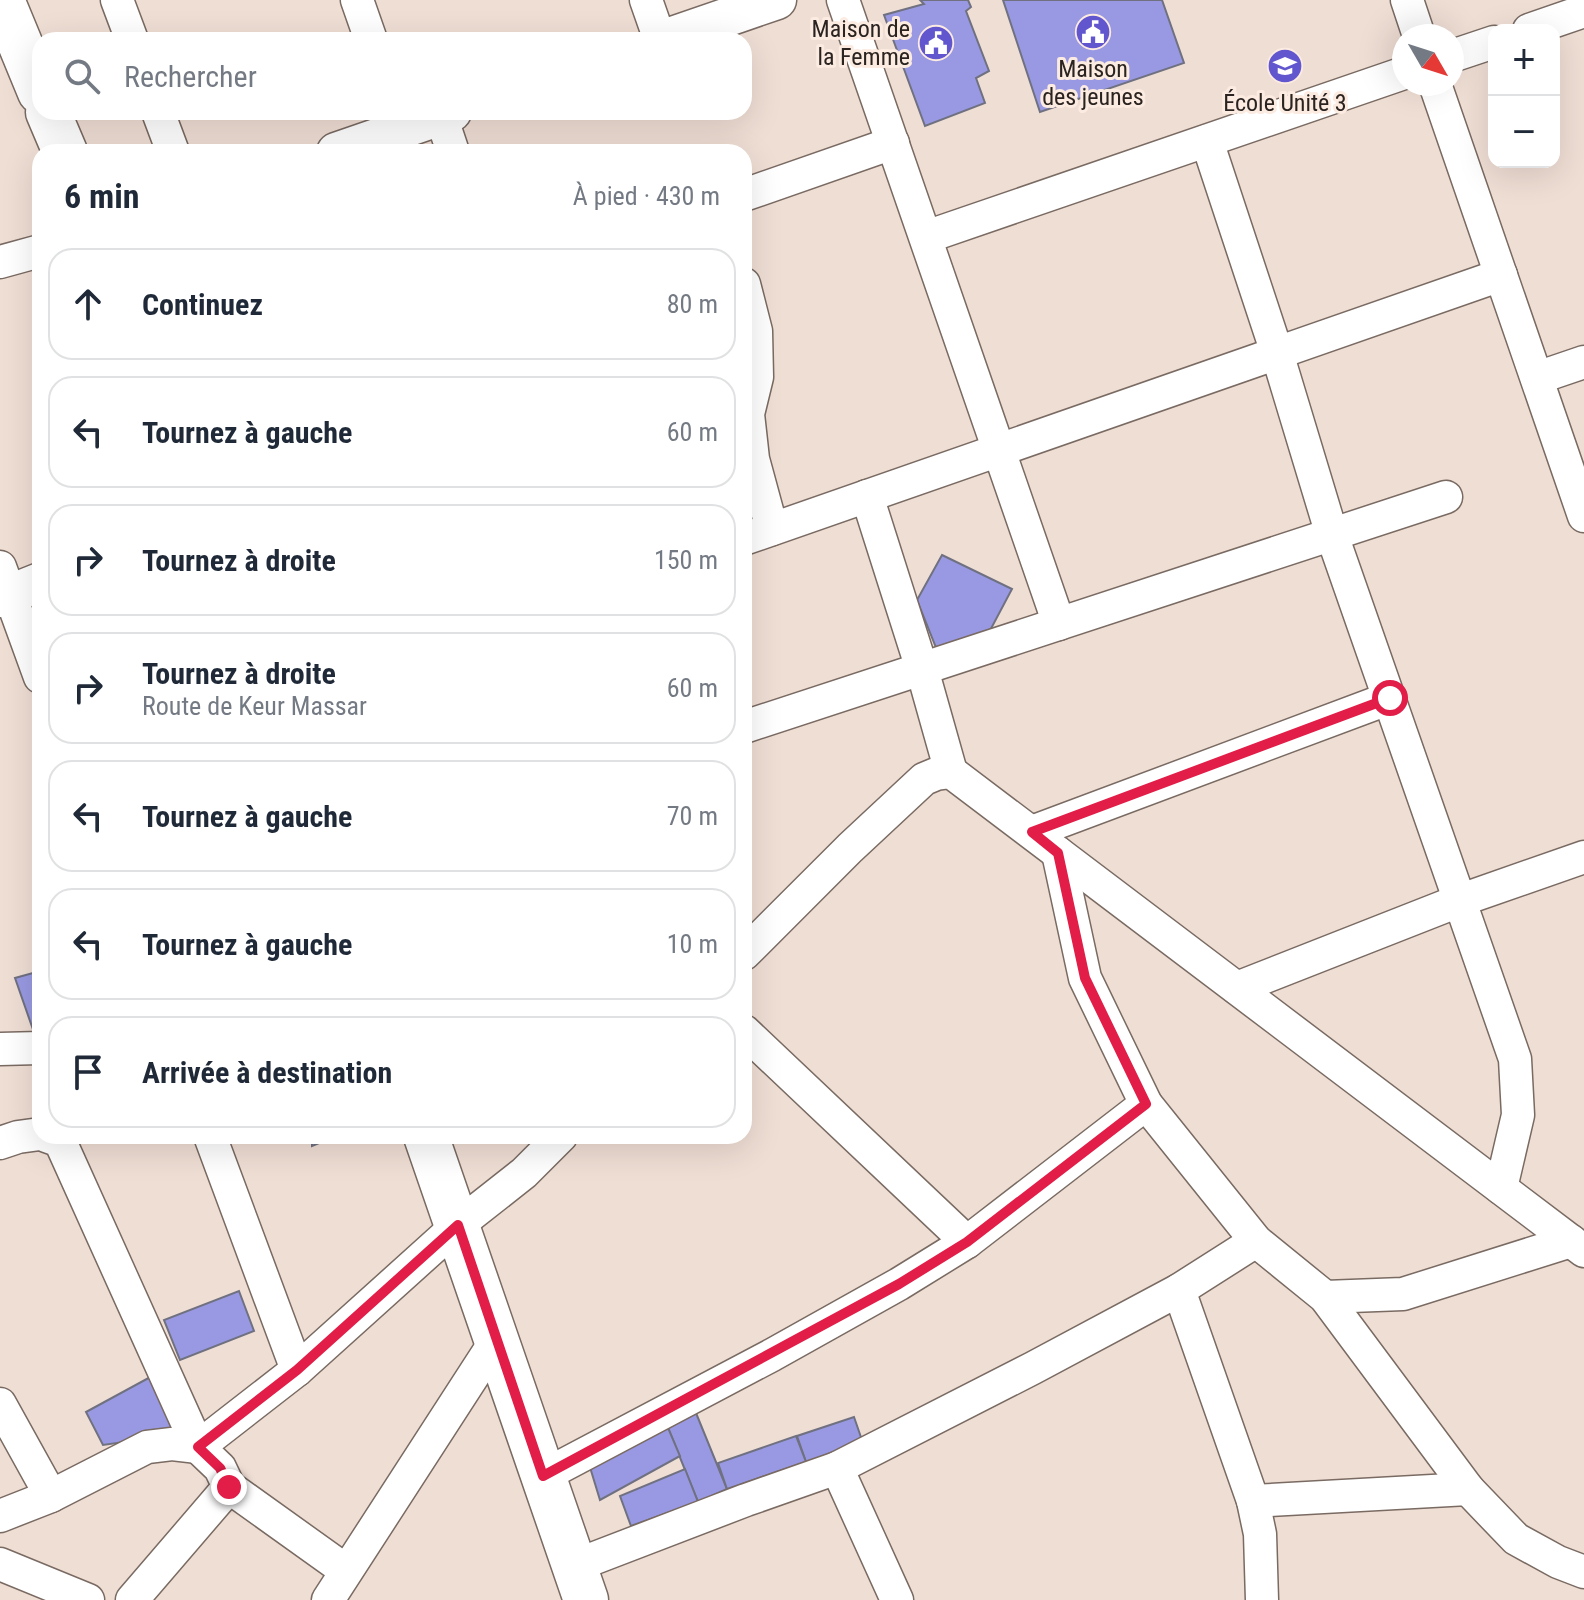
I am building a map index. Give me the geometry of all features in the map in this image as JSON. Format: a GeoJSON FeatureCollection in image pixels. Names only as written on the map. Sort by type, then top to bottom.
{"type":"FeatureCollection","features":[{"type":"Feature","properties":{"kind":"main road"},"geometry":{"type":"LineString","coordinates":[[2,0],[32,73]]}},
{"type":"Feature","properties":{"kind":"main road"},"geometry":{"type":"LineString","coordinates":[[51,120],[62,144]]}},
{"type":"Feature","properties":{"kind":"main road"},"geometry":{"type":"LineString","coordinates":[[429,1144],[580,1583]]}},
{"type":"Feature","properties":{"kind":"street"},"geometry":{"type":"LineString","coordinates":[[117,0],[129,32]]}},
{"type":"Feature","properties":{"kind":"street"},"geometry":{"type":"LineString","coordinates":[[357,0],[368,32]]}},
{"type":"Feature","properties":{"kind":"street"},"geometry":{"type":"LineString","coordinates":[[646,0],[657,32]]}},
{"type":"Feature","properties":{"kind":"street"},"geometry":{"type":"LineString","coordinates":[[683,32],[777,0]]}},
{"type":"Feature","properties":{"kind":"street"},"geometry":{"type":"LineString","coordinates":[[843,0],[1059,624]]}},
{"type":"Feature","properties":{"kind":"street"},"geometry":{"type":"LineString","coordinates":[[1407,0],[1415,24]]}},
{"type":"Feature","properties":{"kind":"street"},"geometry":{"type":"LineString","coordinates":[[1546,24],[1584,11]]}},
{"type":"Feature","properties":{"kind":"street"},"geometry":{"type":"LineString","coordinates":[[1464,52],[1488,44]]}},
{"type":"Feature","properties":{"kind":"street"},"geometry":{"type":"LineString","coordinates":[[926,237],[1392,77]]}},
{"type":"Feature","properties":{"kind":"street"},"geometry":{"type":"LineString","coordinates":[[1439,96],[1584,516]]}},
{"type":"Feature","properties":{"kind":"street"},"geometry":{"type":"LineString","coordinates":[[161,120],[170,144]]}},
{"type":"Feature","properties":{"kind":"street"},"geometry":{"type":"LineString","coordinates":[[447,120],[452,144]]}},
{"type":"Feature","properties":{"kind":"street"},"geometry":{"type":"LineString","coordinates":[[352,144],[399,121]]}},
{"type":"Feature","properties":{"kind":"street"},"geometry":{"type":"LineString","coordinates":[[1207,141],[1277,353],[1332,535],[1515,1059],[1518,1115],[1501,1188]]}},
{"type":"Feature","properties":{"kind":"street"},"geometry":{"type":"LineString","coordinates":[[752,192],[893,143]]}},
{"type":"Feature","properties":{"kind":"street"},"geometry":{"type":"LineString","coordinates":[[0,262],[32,253]]}},
{"type":"Feature","properties":{"kind":"street"},"geometry":{"type":"LineString","coordinates":[[752,450],[758,534],[1501,275]]}},
{"type":"Feature","properties":{"kind":"street"},"geometry":{"type":"LineString","coordinates":[[752,315],[756,331],[757,377],[752,398]]}},
{"type":"Feature","properties":{"kind":"street"},"geometry":{"type":"LineString","coordinates":[[1537,378],[1584,362]]}},
{"type":"Feature","properties":{"kind":"street"},"geometry":{"type":"LineString","coordinates":[[867,496],[951,772],[1577,1246]]}},
{"type":"Feature","properties":{"kind":"street"},"geometry":{"type":"LineString","coordinates":[[752,724],[1446,497]]}},
{"type":"Feature","properties":{"kind":"street"},"geometry":{"type":"LineString","coordinates":[[12,585],[32,651]]}},
{"type":"Feature","properties":{"kind":"street"},"geometry":{"type":"LineString","coordinates":[[1032,832],[1390,698]]}},
{"type":"Feature","properties":{"kind":"street"},"geometry":{"type":"LineString","coordinates":[[752,946],[924,779],[951,772]]}},
{"type":"Feature","properties":{"kind":"street"},"geometry":{"type":"LineString","coordinates":[[1058,853],[1085,978],[1146,1104],[1256,1241],[1325,1297],[1468,1489],[1516,1539],[1584,1572]]}},
{"type":"Feature","properties":{"kind":"street"},"geometry":{"type":"LineString","coordinates":[[1237,988],[1461,900],[1584,857]]}},
{"type":"Feature","properties":{"kind":"street"},"geometry":{"type":"LineString","coordinates":[[752,1039],[967,1242]]}},
{"type":"Feature","properties":{"kind":"street"},"geometry":{"type":"LineString","coordinates":[[0,1049],[32,1048]]}},
{"type":"Feature","properties":{"kind":"street"},"geometry":{"type":"LineString","coordinates":[[543,1476],[899,1284],[967,1242],[1146,1104]]}},
{"type":"Feature","properties":{"kind":"street"},"geometry":{"type":"LineString","coordinates":[[0,1143],[32,1135]]}},
{"type":"Feature","properties":{"kind":"street"},"geometry":{"type":"LineString","coordinates":[[61,1144],[198,1447],[220,1468],[229,1487],[345,1570]]}},
{"type":"Feature","properties":{"kind":"street"},"geometry":{"type":"LineString","coordinates":[[213,1144],[297,1370]]}},
{"type":"Feature","properties":{"kind":"street"},"geometry":{"type":"LineString","coordinates":[[0,1516],[51,1496],[147,1447],[172,1444],[198,1447],[297,1370],[458,1225],[524,1173],[553,1144]]}},
{"type":"Feature","properties":{"kind":"street"},"geometry":{"type":"LineString","coordinates":[[580,1583],[746,1500],[837,1468],[1179,1290],[1256,1241]]}},
{"type":"Feature","properties":{"kind":"street"},"geometry":{"type":"LineString","coordinates":[[1325,1297],[1403,1294],[1577,1246]]}},
{"type":"Feature","properties":{"kind":"street"},"geometry":{"type":"LineString","coordinates":[[1179,1290],[1253,1501],[1260,1534],[1262,1600]]}},
{"type":"Feature","properties":{"kind":"street"},"geometry":{"type":"LineString","coordinates":[[328,1600],[497,1339]]}},
{"type":"Feature","properties":{"kind":"street"},"geometry":{"type":"LineString","coordinates":[[0,1404],[51,1496]]}},
{"type":"Feature","properties":{"kind":"street"},"geometry":{"type":"LineString","coordinates":[[837,1468],[897,1600]]}},
{"type":"Feature","properties":{"kind":"street"},"geometry":{"type":"LineString","coordinates":[[132,1600],[229,1487]]}},
{"type":"Feature","properties":{"kind":"street"},"geometry":{"type":"LineString","coordinates":[[1253,1501],[1468,1489]]}},
{"type":"Feature","properties":{"kind":"street"},"geometry":{"type":"LineString","coordinates":[[0,1564],[88,1600]]}},
{"type":"Feature","properties":{"kind":"building","name":"Maison de la Femme"},"geometry":{"type":"Polygon","coordinates":[[[920,0],[968,0],[971,7],[966,11],[989,71],[976,78],[985,103],[925,126],[884,15],[924,4],[920,0]]]}},
{"type":"Feature","properties":{"kind":"building","name":"Maison des jeunes"},"geometry":{"type":"Polygon","coordinates":[[[1003,0],[1162,0],[1184,63],[1040,112],[1003,0]]]}},
{"type":"Feature","properties":{"kind":"building"},"geometry":{"type":"Polygon","coordinates":[[[942,555],[1012,589],[985,640],[939,655],[917,600],[942,555]]]}},
{"type":"Feature","properties":{"kind":"building"},"geometry":{"type":"Polygon","coordinates":[[[32,973],[32,1027],[15,978],[32,973]]]}},
{"type":"Feature","properties":{"kind":"building"},"geometry":{"type":"Polygon","coordinates":[[[239,1291],[254,1331],[180,1360],[164,1320],[239,1291]]]}},
{"type":"Feature","properties":{"kind":"building"},"geometry":{"type":"Polygon","coordinates":[[[154,1375],[174,1435],[103,1445],[86,1412],[154,1375]]]}},
{"type":"Feature","properties":{"kind":"building"},"geometry":{"type":"Polygon","coordinates":[[[696,1413],[727,1489],[698,1502],[666,1423],[696,1413]]]}},
{"type":"Feature","properties":{"kind":"building"},"geometry":{"type":"Polygon","coordinates":[[[854,1417],[863,1443],[806,1462],[797,1436],[854,1417]]]}},
{"type":"Feature","properties":{"kind":"building"},"geometry":{"type":"Polygon","coordinates":[[[666,1423],[680,1456],[600,1500],[589,1464],[666,1423]]]}},
{"type":"Feature","properties":{"kind":"building"},"geometry":{"type":"Polygon","coordinates":[[[796,1436],[806,1462],[727,1489],[718,1463],[796,1436]]]}},
{"type":"Feature","properties":{"kind":"building"},"geometry":{"type":"Polygon","coordinates":[[[685,1469],[698,1502],[631,1526],[620,1496],[685,1469]]]}},
{"type":"Feature","properties":{"kind":"place","name":"Maison des jeunes"},"geometry":{"type":"Point","coordinates":[1093,32]}},
{"type":"Feature","properties":{"kind":"place","name":"Maison de la Femme"},"geometry":{"type":"Point","coordinates":[936,43]}},
{"type":"Feature","properties":{"kind":"place","name":"École Unité 3"},"geometry":{"type":"Point","coordinates":[1285,66]}},
{"type":"Feature","properties":{"kind":"route"},"geometry":{"type":"LineString","coordinates":[[229,1487],[220,1468],[198,1447],[297,1370],[458,1225],[543,1476],[772,1355],[967,1242],[1146,1104],[1085,978],[1058,853],[1032,832],[1390,698]]}}]}
